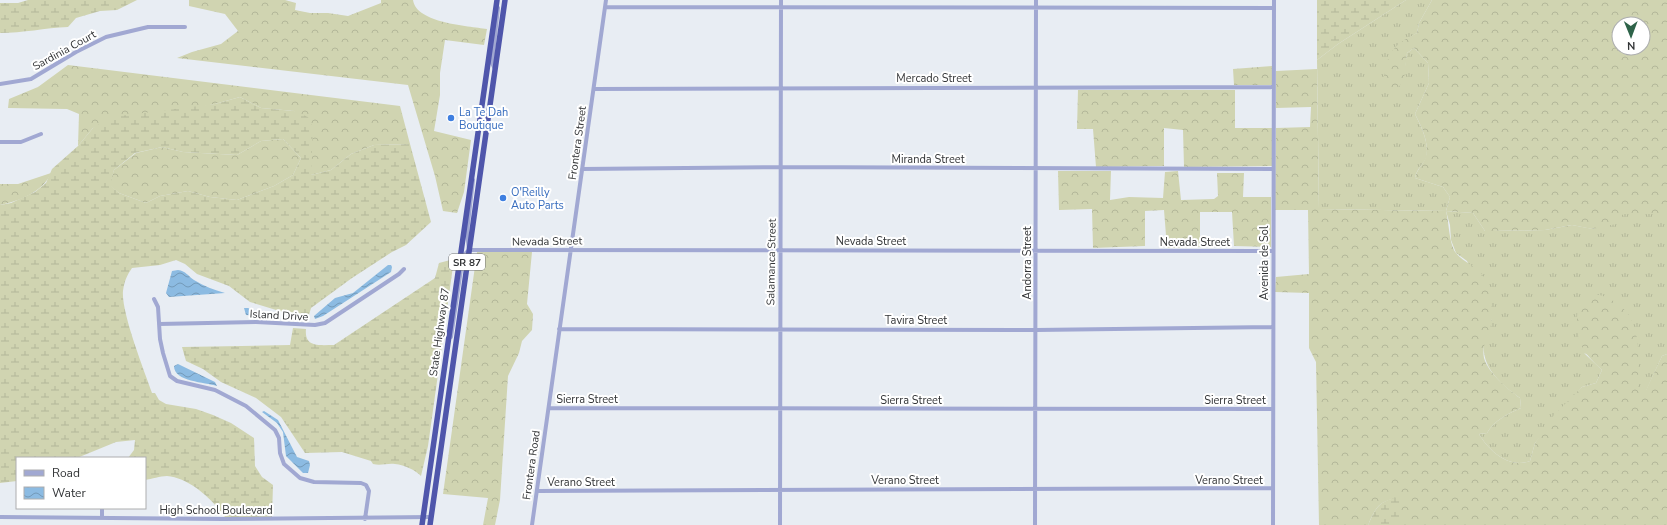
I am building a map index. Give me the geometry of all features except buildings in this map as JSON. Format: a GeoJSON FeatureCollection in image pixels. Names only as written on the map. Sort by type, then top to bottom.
{"type":"FeatureCollection","features":[{"type":"Feature","properties":{"kind":"highway","name":"State Highway 87"},"geometry":{"type":"LineString","coordinates":[[422,525],[498,0]]}},
{"type":"Feature","properties":{"kind":"highway","name":"SR 87"},"geometry":{"type":"LineString","coordinates":[[430,525],[505,0]]}},
{"type":"Feature","properties":{"kind":"street"},"geometry":{"type":"LineString","coordinates":[[495,69],[492,63],[498,0]]}},
{"type":"Feature","properties":{"kind":"street","name":"Frontera Street"},"geometry":{"type":"LineString","coordinates":[[549,408],[606,0]]}},
{"type":"Feature","properties":{"kind":"street","name":"Salamanca Street"},"geometry":{"type":"LineString","coordinates":[[780,525],[781,0]]}},
{"type":"Feature","properties":{"kind":"street","name":"Andorra Street"},"geometry":{"type":"LineString","coordinates":[[1035,525],[1036,0]]}},
{"type":"Feature","properties":{"kind":"street","name":"Avenida de Sol"},"geometry":{"type":"LineString","coordinates":[[1273,525],[1274,0]]}},
{"type":"Feature","properties":{"kind":"street"},"geometry":{"type":"LineString","coordinates":[[606,7],[1036,6],[1274,8]]}},
{"type":"Feature","properties":{"kind":"street","name":"Sardinia Court"},"geometry":{"type":"LineString","coordinates":[[0,84],[31,79],[76,52],[106,37],[148,27],[185,27]]}},
{"type":"Feature","properties":{"kind":"street","name":"Mercado Street"},"geometry":{"type":"LineString","coordinates":[[594,88],[1274,87]]}},
{"type":"Feature","properties":{"kind":"street"},"geometry":{"type":"LineString","coordinates":[[0,142],[21,142],[41,134]]}},
{"type":"Feature","properties":{"kind":"street"},"geometry":{"type":"LineString","coordinates":[[447,348],[453,331],[463,256],[469,250],[467,232],[474,185],[473,166]]}},
{"type":"Feature","properties":{"kind":"street","name":"Miranda Street"},"geometry":{"type":"LineString","coordinates":[[582,169],[781,167],[1274,169]]}},
{"type":"Feature","properties":{"kind":"street","name":"Nevada Street"},"geometry":{"type":"LineString","coordinates":[[469,250],[1273,251]]}},
{"type":"Feature","properties":{"kind":"street","name":"Island Drive"},"geometry":{"type":"LineString","coordinates":[[159,324],[242,322],[315,325],[325,323],[399,274],[404,269]]}},
{"type":"Feature","properties":{"kind":"street"},"geometry":{"type":"LineString","coordinates":[[154,298],[158,307],[163,352],[170,376],[182,384],[215,390],[246,406],[275,430],[279,438],[280,453],[284,464],[300,478],[314,482],[361,483],[366,485],[369,491],[366,519]]}},
{"type":"Feature","properties":{"kind":"street","name":"Tavira Street"},"geometry":{"type":"LineString","coordinates":[[559,329],[780,328],[1036,330],[1274,328]]}},
{"type":"Feature","properties":{"kind":"street","name":"Sierra Street"},"geometry":{"type":"LineString","coordinates":[[549,408],[1035,410],[1273,409]]}},
{"type":"Feature","properties":{"kind":"street","name":"Frontera Road"},"geometry":{"type":"LineString","coordinates":[[532,525],[549,408]]}},
{"type":"Feature","properties":{"kind":"street","name":"Verano Street"},"geometry":{"type":"LineString","coordinates":[[537,491],[1273,488]]}},
{"type":"Feature","properties":{"kind":"street"},"geometry":{"type":"LineString","coordinates":[[102,509],[102,518]]}},
{"type":"Feature","properties":{"kind":"street","name":"High School Boulevard"},"geometry":{"type":"LineString","coordinates":[[0,517],[223,519],[431,518]]}},
{"type":"Feature","properties":{"kind":"street"},"geometry":{"type":"LineString","coordinates":[[223,519],[223,525]]}},
{"type":"Feature","properties":{"kind":"green space"},"geometry":{"type":"Polygon","coordinates":[[[28,0],[137,0],[117,10],[100,11],[76,18],[68,27],[0,33],[0,3],[18,3],[28,0]]]}},
{"type":"Feature","properties":{"kind":"green space"},"geometry":{"type":"Polygon","coordinates":[[[189,0],[285,0],[296,3],[295,10],[310,13],[328,13],[348,16],[381,3],[381,0],[413,0],[416,8],[423,14],[433,18],[456,25],[487,29],[484,45],[445,40],[440,73],[440,95],[434,131],[471,140],[464,192],[457,213],[443,211],[435,176],[408,85],[177,58],[221,44],[238,31],[225,14],[189,6],[189,0]]]}},
{"type":"Feature","properties":{"kind":"green space"},"geometry":{"type":"Polygon","coordinates":[[[1317,0],[1406,0],[1338,44],[1317,60],[1317,0]]]}},
{"type":"Feature","properties":{"kind":"green space"},"geometry":{"type":"Polygon","coordinates":[[[1406,0],[1432,0],[1419,23],[1417,33],[1405,40],[1405,66],[1407,53],[1414,48],[1428,63],[1429,83],[1415,114],[1426,141],[1427,153],[1426,158],[1415,178],[1443,187],[1450,197],[1446,211],[1319,209],[1317,60],[1338,44],[1406,0]]]}},
{"type":"Feature","properties":{"kind":"green space"},"geometry":{"type":"Polygon","coordinates":[[[1432,0],[1667,0],[1667,214],[1623,214],[1616,224],[1592,229],[1572,225],[1545,230],[1485,231],[1473,213],[1446,211],[1450,197],[1443,187],[1415,178],[1427,154],[1426,142],[1415,114],[1429,83],[1428,63],[1414,48],[1407,53],[1404,80],[1398,88],[1386,89],[1384,80],[1386,64],[1390,54],[1401,42],[1417,33],[1419,23],[1432,0]]]}},
{"type":"Feature","properties":{"kind":"green space"},"geometry":{"type":"Polygon","coordinates":[[[68,65],[400,106],[410,144],[374,145],[351,154],[331,170],[311,175],[311,142],[294,111],[261,108],[240,97],[215,104],[93,128],[78,146],[79,114],[67,109],[8,108],[9,99],[38,87],[68,65]]]}},
{"type":"Feature","properties":{"kind":"green space"},"geometry":{"type":"Polygon","coordinates":[[[1272,66],[1272,85],[1234,85],[1233,69],[1272,66]]]}},
{"type":"Feature","properties":{"kind":"green space"},"geometry":{"type":"Polygon","coordinates":[[[1317,69],[1319,209],[1446,211],[1451,239],[1456,253],[1481,273],[1487,286],[1492,315],[1483,353],[1486,364],[1499,381],[1520,398],[1521,408],[1497,421],[1487,433],[1479,434],[1488,447],[1500,457],[1515,463],[1530,461],[1535,443],[1554,415],[1582,387],[1596,383],[1602,370],[1588,355],[1580,341],[1577,326],[1578,305],[1593,295],[1600,295],[1610,299],[1621,307],[1629,316],[1637,339],[1639,366],[1638,391],[1646,390],[1662,356],[1667,354],[1667,525],[1401,525],[1397,498],[1386,501],[1378,506],[1368,525],[1319,525],[1316,362],[1309,348],[1309,293],[1275,292],[1276,277],[1309,274],[1308,210],[1275,210],[1276,128],[1310,127],[1311,107],[1276,108],[1276,71],[1317,69]]]}},
{"type":"Feature","properties":{"kind":"green space"},"geometry":{"type":"Polygon","coordinates":[[[1078,90],[1235,90],[1235,128],[1272,128],[1272,166],[1184,167],[1183,130],[1164,128],[1164,166],[1096,167],[1093,129],[1077,129],[1078,90]]]}},
{"type":"Feature","properties":{"kind":"green space"},"geometry":{"type":"Polygon","coordinates":[[[240,97],[261,108],[294,111],[308,117],[313,128],[311,175],[331,170],[351,154],[374,145],[410,144],[431,222],[406,245],[392,252],[352,278],[311,308],[309,315],[286,313],[250,302],[229,286],[197,274],[185,264],[176,260],[160,265],[132,268],[125,282],[123,300],[129,326],[152,393],[155,393],[159,400],[166,404],[196,409],[213,415],[231,423],[254,438],[255,466],[262,477],[273,485],[272,517],[225,517],[207,497],[192,485],[184,481],[167,476],[146,480],[146,457],[129,457],[134,450],[135,440],[116,442],[79,457],[16,457],[16,481],[0,483],[0,205],[11,203],[35,192],[46,183],[52,169],[78,146],[93,128],[111,117],[215,104],[240,97]],[[283,139],[261,141],[237,155],[183,152],[162,147],[135,153],[114,170],[110,185],[119,193],[146,203],[160,196],[188,191],[210,197],[237,200],[274,186],[293,175],[301,158],[283,139]]]}},
{"type":"Feature","properties":{"kind":"green space"},"geometry":{"type":"Polygon","coordinates":[[[283,139],[301,158],[293,175],[274,186],[237,200],[210,197],[188,191],[160,196],[146,203],[119,193],[109,185],[114,170],[136,153],[162,147],[183,152],[237,155],[261,141],[283,139]]]}},
{"type":"Feature","properties":{"kind":"green space"},"geometry":{"type":"Polygon","coordinates":[[[1058,171],[1111,171],[1110,200],[1129,197],[1163,198],[1165,172],[1178,171],[1181,200],[1214,199],[1218,196],[1217,173],[1244,173],[1243,197],[1271,197],[1271,247],[1234,246],[1232,212],[1200,212],[1200,247],[1167,248],[1164,210],[1145,211],[1145,246],[1093,248],[1092,209],[1059,210],[1058,171]]]}},
{"type":"Feature","properties":{"kind":"green space"},"geometry":{"type":"Polygon","coordinates":[[[51,173],[47,180],[30,195],[0,205],[0,184],[18,184],[51,173]]]}},
{"type":"Feature","properties":{"kind":"green space"},"geometry":{"type":"Polygon","coordinates":[[[1446,211],[1473,213],[1485,231],[1545,230],[1572,225],[1593,229],[1622,214],[1667,214],[1667,354],[1662,356],[1646,391],[1638,391],[1638,380],[1584,353],[1602,370],[1596,383],[1582,387],[1535,443],[1530,461],[1515,463],[1500,457],[1488,447],[1479,434],[1487,433],[1497,421],[1521,408],[1520,398],[1506,387],[1489,368],[1484,352],[1484,343],[1492,319],[1467,261],[1456,253],[1451,240],[1450,225],[1446,211]]]}},
{"type":"Feature","properties":{"kind":"green space"},"geometry":{"type":"Polygon","coordinates":[[[477,252],[532,252],[527,304],[533,314],[532,330],[522,341],[519,353],[508,376],[500,500],[495,525],[483,525],[488,498],[443,494],[477,252]]]}},
{"type":"Feature","properties":{"kind":"green space"},"geometry":{"type":"Polygon","coordinates":[[[454,259],[428,446],[421,476],[402,465],[373,464],[371,461],[342,452],[305,453],[281,417],[256,398],[221,382],[203,369],[186,361],[182,347],[290,345],[293,328],[306,329],[308,340],[314,344],[334,345],[435,278],[439,263],[454,259]]]}},
{"type":"Feature","properties":{"kind":"green space"},"geometry":{"type":"Polygon","coordinates":[[[1398,497],[1401,504],[1401,525],[1368,525],[1378,506],[1386,501],[1398,497]]]}},
{"type":"Feature","properties":{"kind":"water"},"geometry":{"type":"Polygon","coordinates":[[[388,265],[391,265],[392,267],[391,272],[323,316],[315,319],[314,316],[335,298],[353,293],[388,265]]]}},
{"type":"Feature","properties":{"kind":"water"},"geometry":{"type":"Polygon","coordinates":[[[178,270],[202,284],[225,293],[169,297],[166,293],[172,271],[178,270]]]}},
{"type":"Feature","properties":{"kind":"water"},"geometry":{"type":"Polygon","coordinates":[[[244,308],[248,308],[271,317],[246,315],[244,308]]]}},
{"type":"Feature","properties":{"kind":"water"},"geometry":{"type":"Polygon","coordinates":[[[178,364],[215,382],[217,386],[184,378],[175,371],[174,366],[178,364]]]}},
{"type":"Feature","properties":{"kind":"water"},"geometry":{"type":"Polygon","coordinates":[[[264,411],[278,420],[297,457],[309,461],[310,465],[308,473],[303,473],[286,456],[283,432],[277,423],[262,412],[264,411]]]}},
{"type":"Feature","properties":{"kind":"place","name":"La Te Dah Boutique"},"geometry":{"type":"Point","coordinates":[451,118]}},
{"type":"Feature","properties":{"kind":"place","name":"O'Reilly Auto Parts"},"geometry":{"type":"Point","coordinates":[503,198]}}]}
